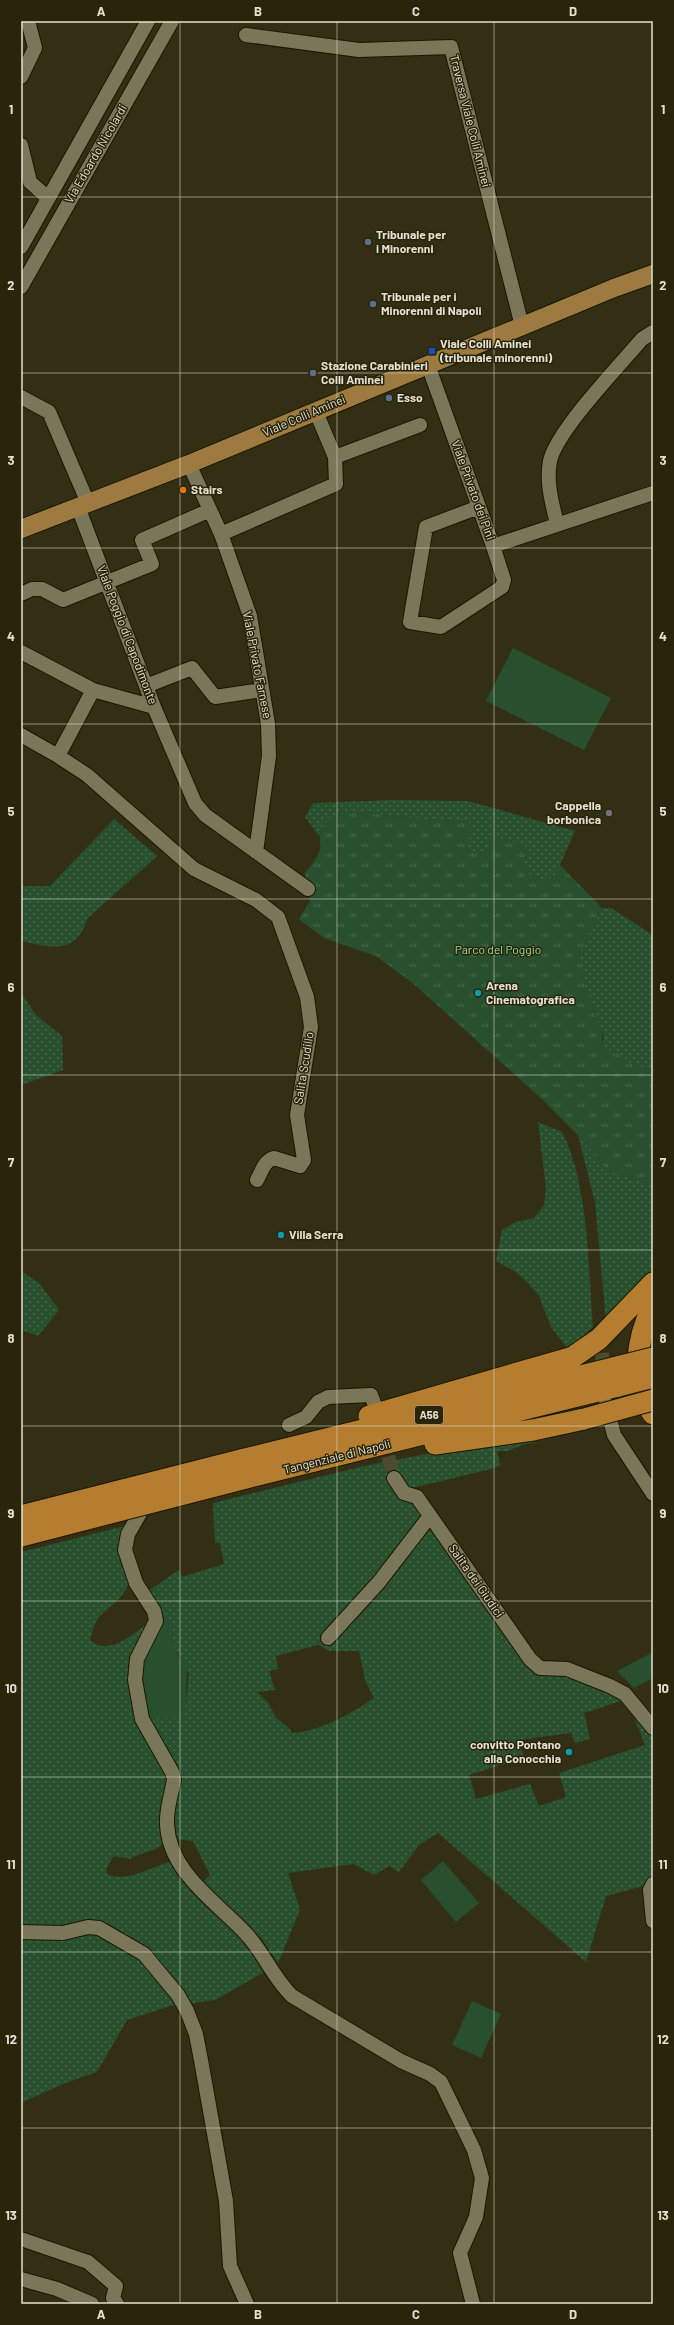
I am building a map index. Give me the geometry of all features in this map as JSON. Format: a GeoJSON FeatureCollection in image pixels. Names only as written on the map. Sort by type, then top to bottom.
{"type":"FeatureCollection","features":[{"type":"Feature","properties":{"kind":"highway"},"geometry":{"type":"LineString","coordinates":[[316,1440],[366,1417],[573,1357],[599,1340],[653,1284]]}},
{"type":"Feature","properties":{"kind":"highway"},"geometry":{"type":"LineString","coordinates":[[653,1306],[642,1334],[638,1364],[642,1393],[653,1414]]}},
{"type":"Feature","properties":{"kind":"highway"},"geometry":{"type":"LineString","coordinates":[[338,1457],[533,1430],[584,1419],[653,1400],[645,1366],[646,1345],[653,1321]]}},
{"type":"Feature","properties":{"kind":"highway","name":"Tangenziale di Napoli"},"geometry":{"type":"LineString","coordinates":[[21,1516],[244,1469],[338,1457],[617,1376],[653,1358]]}},
{"type":"Feature","properties":{"kind":"highway","name":"Tangenziale di Napoli"},"geometry":{"type":"LineString","coordinates":[[21,1536],[244,1469],[316,1440],[617,1376],[653,1377]]}},
{"type":"Feature","properties":{"kind":"main road","name":"Viale Colli Aminei"},"geometry":{"type":"LineString","coordinates":[[21,529],[189,464],[522,326],[653,274]]}},
{"type":"Feature","properties":{"kind":"street"},"geometry":{"type":"LineString","coordinates":[[21,77],[34,48],[28,21]]}},
{"type":"Feature","properties":{"kind":"street","name":"Via Edoardo Nicolardi"},"geometry":{"type":"LineString","coordinates":[[21,247],[148,21]]}},
{"type":"Feature","properties":{"kind":"street","name":"Via Edoardo Nicolardi"},"geometry":{"type":"LineString","coordinates":[[21,287],[172,21]]}},
{"type":"Feature","properties":{"kind":"street","name":"Traversa Viale Colli Aminei"},"geometry":{"type":"LineString","coordinates":[[246,35],[359,50],[451,47],[522,326]]}},
{"type":"Feature","properties":{"kind":"street"},"geometry":{"type":"LineString","coordinates":[[21,145],[30,182],[48,198]]}},
{"type":"Feature","properties":{"kind":"street"},"geometry":{"type":"LineString","coordinates":[[557,524],[548,481],[550,460],[559,440],[583,408],[642,339],[653,332]]}},
{"type":"Feature","properties":{"kind":"street","name":"Viale Privato dei Pini"},"geometry":{"type":"LineString","coordinates":[[428,365],[493,546],[653,493]]}},
{"type":"Feature","properties":{"kind":"street","name":"Viale Poggio di Capodimonte"},"geometry":{"type":"LineString","coordinates":[[21,397],[49,412],[83,505],[107,584],[154,707],[196,803],[205,814],[241,841]]}},
{"type":"Feature","properties":{"kind":"street"},"geometry":{"type":"LineString","coordinates":[[220,534],[336,484],[335,457],[316,412]]}},
{"type":"Feature","properties":{"kind":"street"},"geometry":{"type":"LineString","coordinates":[[335,457],[420,425]]}},
{"type":"Feature","properties":{"kind":"street","name":"Viale Privato Farnese"},"geometry":{"type":"LineString","coordinates":[[189,464],[220,534],[250,616],[268,724],[269,756],[256,852]]}},
{"type":"Feature","properties":{"kind":"street"},"geometry":{"type":"LineString","coordinates":[[479,507],[426,527],[410,622],[441,627],[502,587],[504,580],[493,546]]}},
{"type":"Feature","properties":{"kind":"street"},"geometry":{"type":"LineString","coordinates":[[21,594],[32,589],[42,589],[63,600],[107,584],[152,564],[142,540],[210,510]]}},
{"type":"Feature","properties":{"kind":"street"},"geometry":{"type":"LineString","coordinates":[[21,652],[93,690],[154,707]]}},
{"type":"Feature","properties":{"kind":"street"},"geometry":{"type":"LineString","coordinates":[[146,686],[192,668],[215,698],[262,690]]}},
{"type":"Feature","properties":{"kind":"street"},"geometry":{"type":"LineString","coordinates":[[21,735],[58,756],[93,690]]}},
{"type":"Feature","properties":{"kind":"street","name":"Salita Scudillo"},"geometry":{"type":"LineString","coordinates":[[58,756],[87,775],[194,869],[256,900],[278,917],[307,997],[311,1027],[297,1114],[304,1160],[300,1166],[274,1158],[266,1162],[257,1180]]}},
{"type":"Feature","properties":{"kind":"street"},"geometry":{"type":"LineString","coordinates":[[259,832],[241,841],[308,889]]}},
{"type":"Feature","properties":{"kind":"street"},"geometry":{"type":"LineString","coordinates":[[289,1425],[306,1417],[318,1402],[328,1397],[371,1396],[374,1403]]}},
{"type":"Feature","properties":{"kind":"street"},"geometry":{"type":"LineString","coordinates":[[606,1404],[614,1435],[653,1494]]}},
{"type":"Feature","properties":{"kind":"street","name":"Salita dei Giudici"},"geometry":{"type":"LineString","coordinates":[[394,1478],[404,1493],[417,1497],[530,1659],[540,1668],[546,1670],[567,1669],[625,1694],[653,1728]]}},
{"type":"Feature","properties":{"kind":"street"},"geometry":{"type":"LineString","coordinates":[[21,1506],[118,1483],[133,1486],[142,1494],[143,1508],[128,1534],[125,1550],[136,1583],[154,1611],[156,1621],[137,1660],[135,1680],[142,1719],[172,1772],[174,1779],[167,1822],[173,1851],[184,1870],[260,1951],[285,1990],[292,1996],[401,2061],[430,2074],[441,2082],[468,2137],[482,2178],[476,2217],[460,2253],[473,2304]]}},
{"type":"Feature","properties":{"kind":"street"},"geometry":{"type":"LineString","coordinates":[[328,1638],[379,1582],[430,1516]]}},
{"type":"Feature","properties":{"kind":"street"},"geometry":{"type":"LineString","coordinates":[[653,1884],[650,1890],[653,1921]]}},
{"type":"Feature","properties":{"kind":"street"},"geometry":{"type":"LineString","coordinates":[[21,1932],[63,1933],[88,1927],[99,1928],[144,1954],[178,1995],[187,2011],[198,2047],[217,2138],[226,2201],[230,2266],[247,2304]]}},
{"type":"Feature","properties":{"kind":"street"},"geometry":{"type":"LineString","coordinates":[[21,2239],[88,2262],[116,2286],[113,2298],[117,2304]]}},
{"type":"Feature","properties":{"kind":"street"},"geometry":{"type":"LineString","coordinates":[[21,2278],[57,2289],[92,2304]]}},
{"type":"Feature","properties":{"kind":"green space"},"geometry":{"type":"Polygon","coordinates":[[[513,648],[611,698],[584,750],[486,701],[513,648]]]}},
{"type":"Feature","properties":{"kind":"green space"},"geometry":{"type":"Polygon","coordinates":[[[394,800],[468,801],[575,831],[555,876],[544,881],[528,874],[524,862],[529,847],[486,850],[478,854],[467,851],[472,822],[395,817],[366,812],[322,827],[319,836],[305,817],[313,803],[394,800]]]}},
{"type":"Feature","properties":{"kind":"green space","name":"Parco del Poggio"},"geometry":{"type":"Polygon","coordinates":[[[366,812],[395,817],[473,822],[467,851],[478,854],[486,850],[491,835],[529,847],[524,862],[528,874],[544,881],[555,876],[560,865],[602,908],[579,955],[585,988],[592,997],[596,1018],[603,1031],[601,1049],[616,1052],[635,1066],[653,1070],[653,1185],[608,1171],[578,1135],[543,1100],[415,985],[376,956],[324,938],[299,919],[310,901],[305,873],[315,861],[320,850],[320,834],[323,826],[332,817],[338,814],[366,812]]]}},
{"type":"Feature","properties":{"kind":"green space"},"geometry":{"type":"Polygon","coordinates":[[[114,819],[157,856],[87,919],[82,931],[76,939],[69,944],[52,946],[21,941],[21,886],[50,886],[114,819]]]}},
{"type":"Feature","properties":{"kind":"green space"},"geometry":{"type":"Polygon","coordinates":[[[602,908],[611,908],[653,935],[653,1070],[635,1066],[616,1052],[601,1049],[604,1036],[596,1018],[592,997],[585,988],[579,955],[602,908]]]}},
{"type":"Feature","properties":{"kind":"green space"},"geometry":{"type":"Polygon","coordinates":[[[21,993],[36,1015],[62,1036],[63,1070],[21,1085],[21,993]]]}},
{"type":"Feature","properties":{"kind":"green space"},"geometry":{"type":"Polygon","coordinates":[[[538,1122],[562,1132],[571,1153],[578,1176],[586,1227],[593,1327],[568,1349],[551,1327],[539,1296],[516,1272],[496,1261],[502,1230],[516,1222],[534,1218],[544,1205],[546,1188],[538,1122]]]}},
{"type":"Feature","properties":{"kind":"green space"},"geometry":{"type":"Polygon","coordinates":[[[578,1135],[608,1171],[653,1185],[653,1273],[606,1321],[595,1202],[578,1135]]]}},
{"type":"Feature","properties":{"kind":"green space"},"geometry":{"type":"Polygon","coordinates":[[[21,1271],[39,1283],[59,1310],[38,1336],[21,1330],[21,1271]]]}},
{"type":"Feature","properties":{"kind":"green space"},"geometry":{"type":"Polygon","coordinates":[[[601,1420],[603,1425],[522,1445],[508,1451],[497,1451],[500,1465],[491,1469],[416,1487],[406,1487],[413,1502],[538,1675],[572,1677],[627,1699],[584,1713],[590,1739],[575,1743],[571,1733],[519,1740],[523,1755],[513,1757],[513,1761],[469,1775],[476,1799],[530,1784],[539,1806],[566,1797],[559,1773],[645,1745],[632,1712],[635,1710],[653,1739],[653,1872],[647,1885],[606,1896],[586,1962],[438,1833],[419,1845],[399,1872],[389,1866],[374,1875],[353,1864],[288,1873],[300,1910],[278,1963],[261,1938],[203,1882],[210,1875],[193,1841],[174,1839],[172,1823],[177,1778],[149,1723],[154,1717],[184,1718],[189,1674],[180,1656],[174,1650],[172,1628],[161,1616],[148,1591],[179,1570],[182,1577],[224,1564],[220,1543],[215,1543],[213,1503],[360,1467],[601,1420]],[[318,1645],[276,1656],[278,1669],[269,1671],[275,1690],[257,1692],[268,1703],[276,1718],[289,1728],[292,1733],[313,1729],[335,1721],[374,1698],[365,1680],[359,1651],[330,1651],[318,1645]]]}},
{"type":"Feature","properties":{"kind":"green space"},"geometry":{"type":"Polygon","coordinates":[[[129,1525],[119,1548],[129,1581],[127,1587],[121,1597],[97,1619],[90,1640],[98,1645],[106,1646],[114,1644],[131,1636],[152,1620],[132,1676],[168,1773],[164,1841],[153,1850],[130,1859],[114,1856],[106,1868],[107,1874],[122,1877],[130,1876],[169,1862],[244,1940],[266,1971],[215,2000],[170,2006],[127,2020],[97,2072],[65,2083],[21,2103],[21,1552],[129,1525]]]}},
{"type":"Feature","properties":{"kind":"green space"},"geometry":{"type":"Polygon","coordinates":[[[161,1616],[172,1628],[174,1650],[187,1666],[185,1716],[183,1718],[154,1717],[149,1723],[140,1667],[161,1616]]]}},
{"type":"Feature","properties":{"kind":"green space"},"geometry":{"type":"Polygon","coordinates":[[[653,1652],[653,1678],[634,1688],[617,1671],[653,1652]]]}},
{"type":"Feature","properties":{"kind":"green space"},"geometry":{"type":"Polygon","coordinates":[[[443,1861],[479,1903],[456,1922],[421,1880],[443,1861]]]}},
{"type":"Feature","properties":{"kind":"green space"},"geometry":{"type":"Polygon","coordinates":[[[472,2001],[501,2014],[481,2058],[452,2045],[472,2001]]]}},
{"type":"Feature","properties":{"kind":"tunnel"},"geometry":{"type":"LineString","coordinates":[[600,1332],[604,1377]]}},
{"type":"Feature","properties":{"kind":"tunnel"},"geometry":{"type":"LineString","coordinates":[[383,1436],[394,1478]]}},
{"type":"Feature","properties":{"kind":"place","name":"Tribunale per i Minorenni"},"geometry":{"type":"Point","coordinates":[368,242]}},
{"type":"Feature","properties":{"kind":"place","name":"Tribunale per i Minorenni di Napoli"},"geometry":{"type":"Point","coordinates":[373,304]}},
{"type":"Feature","properties":{"kind":"place","name":"Viale Colli Aminei (tribunale minorenni)"},"geometry":{"type":"Point","coordinates":[432,351]}},
{"type":"Feature","properties":{"kind":"place","name":"Stazione Carabinieri Colli Aminei"},"geometry":{"type":"Point","coordinates":[313,373]}},
{"type":"Feature","properties":{"kind":"place","name":"Esso"},"geometry":{"type":"Point","coordinates":[389,398]}},
{"type":"Feature","properties":{"kind":"place","name":"Stairs"},"geometry":{"type":"Point","coordinates":[183,490]}},
{"type":"Feature","properties":{"kind":"place","name":"Cappella borbonica"},"geometry":{"type":"Point","coordinates":[609,813]}},
{"type":"Feature","properties":{"kind":"place","name":"Arena Cinematografica"},"geometry":{"type":"Point","coordinates":[478,993]}},
{"type":"Feature","properties":{"kind":"place","name":"Villa Serra"},"geometry":{"type":"Point","coordinates":[281,1235]}},
{"type":"Feature","properties":{"kind":"place","name":"convitto Pontano alla Conocchia"},"geometry":{"type":"Point","coordinates":[569,1752]}}]}
